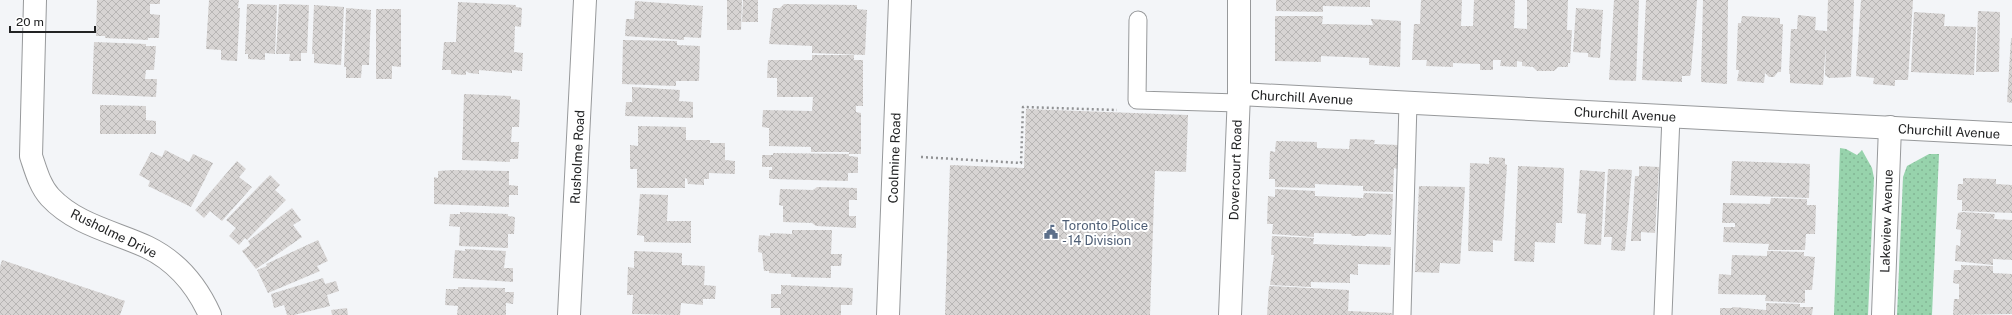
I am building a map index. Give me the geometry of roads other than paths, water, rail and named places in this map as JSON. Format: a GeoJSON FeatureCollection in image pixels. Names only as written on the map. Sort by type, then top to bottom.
{"type":"FeatureCollection","features":[{"type":"Feature","properties":{"kind":"street","name":"Rusholme Drive"},"geometry":{"type":"LineString","coordinates":[[35,0],[31,156],[38,178],[50,197],[80,219],[102,230],[148,247],[165,258],[186,276],[198,292],[210,315]]}},
{"type":"Feature","properties":{"kind":"street","name":"Rusholme Road"},"geometry":{"type":"LineString","coordinates":[[569,315],[585,0]]}},
{"type":"Feature","properties":{"kind":"street","name":"Coolmine Road"},"geometry":{"type":"LineString","coordinates":[[888,315],[900,0]]}},
{"type":"Feature","properties":{"kind":"street","name":"Dovercourt Road"},"geometry":{"type":"LineString","coordinates":[[1230,315],[1238,99],[1239,0]]}},
{"type":"Feature","properties":{"kind":"street","name":"Churchill Avenue"},"geometry":{"type":"LineString","coordinates":[[1238,99],[1408,103],[2012,134]]}},
{"type":"Feature","properties":{"kind":"street","name":"Lakeview Avenue"},"geometry":{"type":"LineString","coordinates":[[1882,315],[1890,127]]}},
{"type":"Feature","properties":{"kind":"lane"},"geometry":{"type":"LineString","coordinates":[[1138,20],[1137,100],[1238,99]]}},
{"type":"Feature","properties":{"kind":"lane"},"geometry":{"type":"LineString","coordinates":[[1402,315],[1408,103]]}},
{"type":"Feature","properties":{"kind":"lane"},"geometry":{"type":"LineString","coordinates":[[1663,315],[1671,116]]}},
{"type":"Feature","properties":{"kind":"place","name":"Toronto Police - 14 Division"},"geometry":{"type":"Point","coordinates":[1051,232]}}]}
